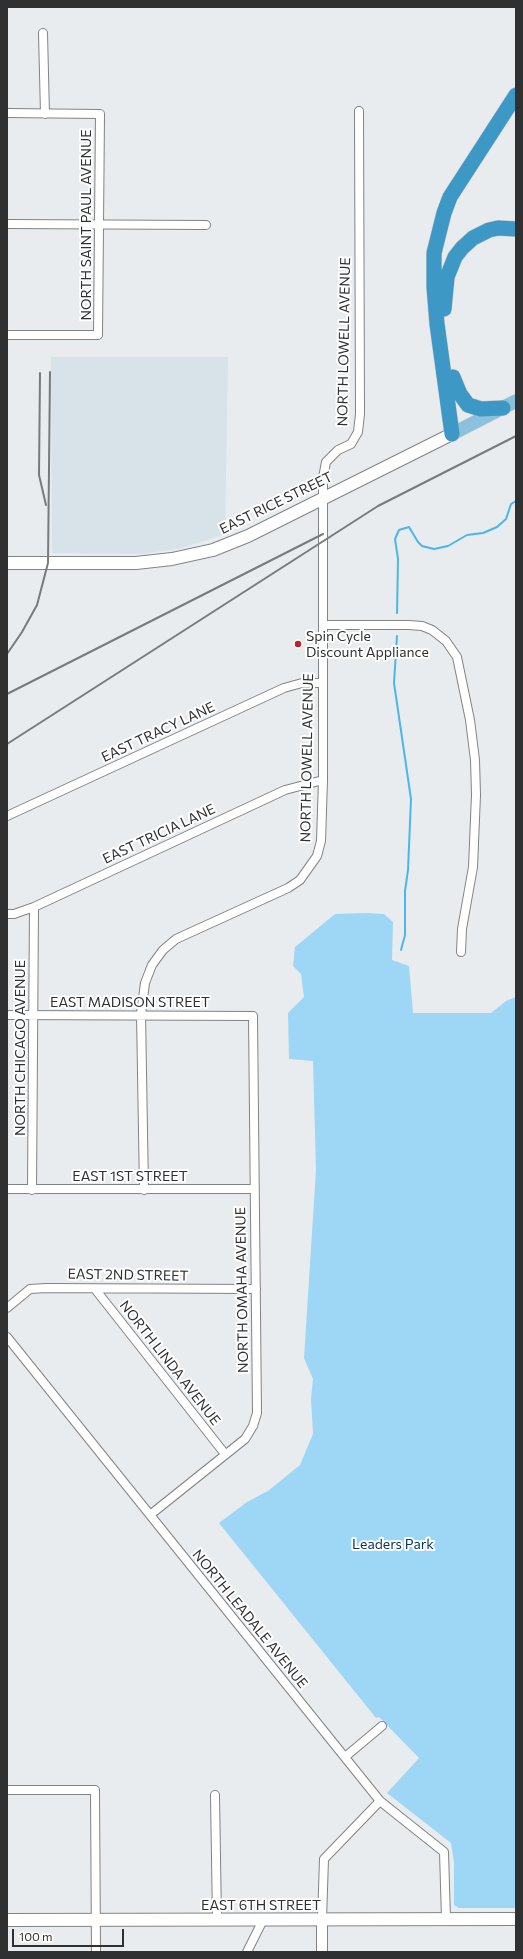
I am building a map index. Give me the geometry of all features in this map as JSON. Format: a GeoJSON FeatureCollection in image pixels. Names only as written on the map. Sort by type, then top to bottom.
{"type":"FeatureCollection","features":[{"type":"Feature","properties":{"kind":"highway"},"geometry":{"type":"LineString","coordinates":[[456,431],[436,324],[434,261],[436,241],[450,197],[516,94]]}},
{"type":"Feature","properties":{"kind":"highway"},"geometry":{"type":"LineString","coordinates":[[456,431],[453,377],[443,306],[445,287],[450,267],[462,248],[477,236],[498,228],[516,229]]}},
{"type":"Feature","properties":{"kind":"highway"},"geometry":{"type":"LineString","coordinates":[[453,377],[460,394],[468,405],[481,409],[509,404]]}},
{"type":"Feature","properties":{"kind":"main road","name":"EAST RICE STREET"},"geometry":{"type":"LineString","coordinates":[[7,563],[118,564],[179,558],[213,550],[237,541],[323,499],[509,404]]}},
{"type":"Feature","properties":{"kind":"main road","name":"EAST 6TH STREET"},"geometry":{"type":"LineString","coordinates":[[7,1920],[516,1920]]}},
{"type":"Feature","properties":{"kind":"street"},"geometry":{"type":"LineString","coordinates":[[7,113],[45,114],[44,33]]}},
{"type":"Feature","properties":{"kind":"street","name":"NORTH LOWELL AVENUE"},"geometry":{"type":"LineString","coordinates":[[141,1014],[143,992],[148,974],[156,958],[169,944],[185,935],[288,888],[300,880],[310,868],[317,856],[321,841],[323,780],[323,478],[326,462],[338,450],[351,444],[358,432],[360,414],[359,111]]}},
{"type":"Feature","properties":{"kind":"street","name":"NORTH SAINT PAUL AVENUE"},"geometry":{"type":"LineString","coordinates":[[7,335],[98,335],[100,114],[45,114]]}},
{"type":"Feature","properties":{"kind":"street"},"geometry":{"type":"LineString","coordinates":[[7,224],[206,225]]}},
{"type":"Feature","properties":{"kind":"street"},"geometry":{"type":"LineString","coordinates":[[323,625],[422,626],[432,630],[446,641],[457,657],[470,720],[475,760],[476,795],[476,828],[472,867],[462,929],[461,952]]}},
{"type":"Feature","properties":{"kind":"street","name":"EAST TRACY LANE"},"geometry":{"type":"LineString","coordinates":[[7,816],[284,688],[302,683],[323,683]]}},
{"type":"Feature","properties":{"kind":"street","name":"EAST TRICIA LANE"},"geometry":{"type":"LineString","coordinates":[[7,914],[14,914],[34,907],[284,790],[323,780]]}},
{"type":"Feature","properties":{"kind":"street","name":"NORTH CHICAGO AVENUE"},"geometry":{"type":"LineString","coordinates":[[32,1190],[34,907]]}},
{"type":"Feature","properties":{"kind":"street"},"geometry":{"type":"LineString","coordinates":[[141,1014],[144,1190]]}},
{"type":"Feature","properties":{"kind":"street","name":"EAST MADISON STREET"},"geometry":{"type":"LineString","coordinates":[[7,1015],[141,1014],[252,1016]]}},
{"type":"Feature","properties":{"kind":"street","name":"NORTH OMAHA AVENUE"},"geometry":{"type":"LineString","coordinates":[[150,1515],[245,1439],[253,1426],[256,1413],[256,1289],[252,1016]]}},
{"type":"Feature","properties":{"kind":"street","name":"EAST 1ST STREET"},"geometry":{"type":"LineString","coordinates":[[7,1189],[254,1189]]}},
{"type":"Feature","properties":{"kind":"street","name":"EAST 2ND STREET"},"geometry":{"type":"LineString","coordinates":[[7,1308],[30,1289],[256,1289]]}},
{"type":"Feature","properties":{"kind":"street","name":"NORTH LINDA AVENUE"},"geometry":{"type":"LineString","coordinates":[[95,1289],[225,1454]]}},
{"type":"Feature","properties":{"kind":"street","name":"NORTH LEADALE AVENUE"},"geometry":{"type":"LineString","coordinates":[[7,1337],[380,1801],[444,1852],[446,1920]]}},
{"type":"Feature","properties":{"kind":"street"},"geometry":{"type":"LineString","coordinates":[[345,1757],[382,1726]]}},
{"type":"Feature","properties":{"kind":"street"},"geometry":{"type":"LineString","coordinates":[[7,1790],[95,1790],[96,1952]]}},
{"type":"Feature","properties":{"kind":"street"},"geometry":{"type":"LineString","coordinates":[[215,1795],[217,1920]]}},
{"type":"Feature","properties":{"kind":"street"},"geometry":{"type":"LineString","coordinates":[[322,1952],[322,1868],[324,1859],[380,1801]]}},
{"type":"Feature","properties":{"kind":"street"},"geometry":{"type":"LineString","coordinates":[[246,1952],[263,1920]]}},
{"type":"Feature","properties":{"kind":"shaded area"},"geometry":{"type":"Polygon","coordinates":[[[51,357],[228,357],[225,534],[182,548],[142,554],[52,553],[51,357]]]}},
{"type":"Feature","properties":{"kind":"green space","name":"Leaders Park"},"geometry":{"type":"Polygon","coordinates":[[[335,914],[384,914],[393,922],[392,960],[409,966],[413,1013],[491,1013],[506,1001],[516,997],[516,1908],[459,1908],[454,1905],[454,1863],[451,1843],[387,1793],[419,1758],[379,1717],[376,1718],[219,1523],[247,1502],[268,1491],[300,1465],[313,1434],[311,1399],[313,1379],[304,1358],[316,1170],[313,1061],[289,1059],[288,1013],[304,997],[301,974],[293,966],[295,947],[335,914]]]}},
{"type":"Feature","properties":{"kind":"waterway"},"geometry":{"type":"LineString","coordinates":[[397,613],[398,559],[395,539],[399,530],[409,527],[422,546],[434,549],[448,546],[467,535],[483,533],[497,527],[506,519],[511,504],[516,501]]}},
{"type":"Feature","properties":{"kind":"waterway"},"geometry":{"type":"LineString","coordinates":[[397,636],[394,683],[411,799],[408,870],[405,891],[405,935],[401,950]]}},
{"type":"Feature","properties":{"kind":"railway"},"geometry":{"type":"LineString","coordinates":[[7,654],[22,632],[37,605],[48,563],[50,372]]}},
{"type":"Feature","properties":{"kind":"railway"},"geometry":{"type":"LineString","coordinates":[[40,373],[39,475],[46,505]]}},
{"type":"Feature","properties":{"kind":"railway"},"geometry":{"type":"LineString","coordinates":[[7,744],[378,506],[516,436]]}},
{"type":"Feature","properties":{"kind":"railway"},"geometry":{"type":"LineString","coordinates":[[7,694],[323,534]]}},
{"type":"Feature","properties":{"kind":"place","name":"Spin Cycle Discount Appliance"},"geometry":{"type":"Point","coordinates":[298,644]}}]}
